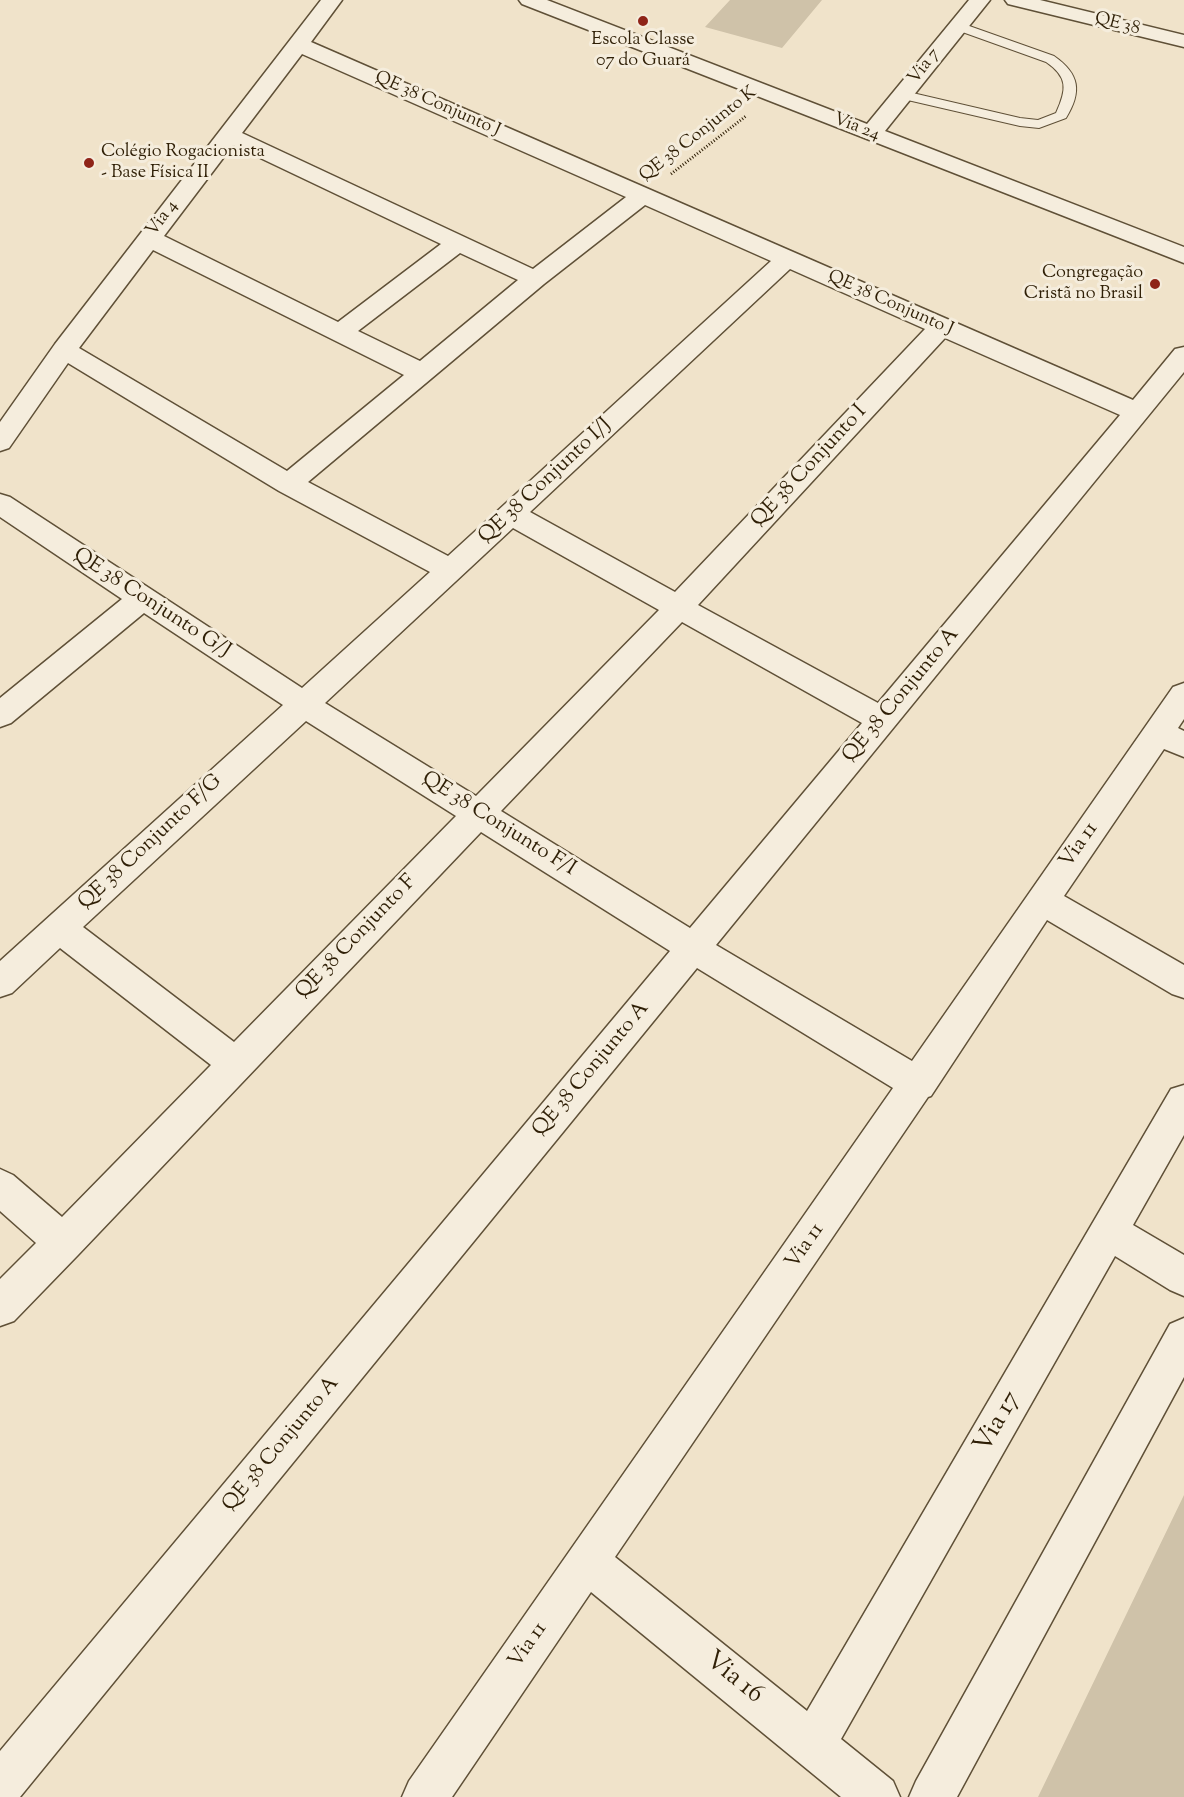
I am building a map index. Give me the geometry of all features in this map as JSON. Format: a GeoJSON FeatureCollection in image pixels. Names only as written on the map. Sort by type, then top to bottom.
{"type":"FeatureCollection","features":[{"type":"Feature","properties":{"kind":"street","name":"Via 4"},"geometry":{"type":"LineString","coordinates":[[0,442],[64,350],[227,134],[332,0]]}},
{"type":"Feature","properties":{"kind":"street","name":"Via 24"},"geometry":{"type":"LineString","coordinates":[[529,0],[1184,256]]}},
{"type":"Feature","properties":{"kind":"street","name":"Via 7"},"geometry":{"type":"LineString","coordinates":[[871,134],[980,0]]}},
{"type":"Feature","properties":{"kind":"street","name":"QE 38"},"geometry":{"type":"LineString","coordinates":[[1015,0],[1184,41]]}},
{"type":"Feature","properties":{"kind":"street","name":"QE 38 Conjunto J"},"geometry":{"type":"LineString","coordinates":[[297,44],[1137,412]]}},
{"type":"Feature","properties":{"kind":"street"},"geometry":{"type":"LineString","coordinates":[[227,134],[535,279]]}},
{"type":"Feature","properties":{"kind":"street"},"geometry":{"type":"LineString","coordinates":[[289,484],[535,279],[643,195]]}},
{"type":"Feature","properties":{"kind":"street"},"geometry":{"type":"LineString","coordinates":[[149,238],[422,373]]}},
{"type":"Feature","properties":{"kind":"street"},"geometry":{"type":"LineString","coordinates":[[341,332],[457,243]]}},
{"type":"Feature","properties":{"kind":"street","name":"QE 38 Conjunto I/J"},"geometry":{"type":"LineString","coordinates":[[302,703],[512,515],[787,259]]}},
{"type":"Feature","properties":{"kind":"street","name":"QE 38 Conjunto I"},"geometry":{"type":"LineString","coordinates":[[478,812],[678,608],[942,326]]}},
{"type":"Feature","properties":{"kind":"street"},"geometry":{"type":"LineString","coordinates":[[64,350],[289,484],[451,570]]}},
{"type":"Feature","properties":{"kind":"street","name":"QE 38 Conjunto A"},"geometry":{"type":"LineString","coordinates":[[0,1786],[1184,355]]}},
{"type":"Feature","properties":{"kind":"street","name":"QE 38 Conjunto G/J"},"geometry":{"type":"LineString","coordinates":[[0,504],[302,703]]}},
{"type":"Feature","properties":{"kind":"street"},"geometry":{"type":"LineString","coordinates":[[512,515],[882,720]]}},
{"type":"Feature","properties":{"kind":"street"},"geometry":{"type":"LineString","coordinates":[[0,715],[143,598]]}},
{"type":"Feature","properties":{"kind":"street","name":"Via 11"},"geometry":{"type":"LineString","coordinates":[[425,1797],[918,1084],[1042,900],[1171,739],[1184,694]]}},
{"type":"Feature","properties":{"kind":"street","name":"QE 38 Conjunto F/I"},"geometry":{"type":"LineString","coordinates":[[302,703],[693,948],[918,1084]]}},
{"type":"Feature","properties":{"kind":"street","name":"QE 38 Conjunto F/G"},"geometry":{"type":"LineString","coordinates":[[0,982],[302,703]]}},
{"type":"Feature","properties":{"kind":"street","name":"QE 38 Conjunto F"},"geometry":{"type":"LineString","coordinates":[[0,1307],[478,812]]}},
{"type":"Feature","properties":{"kind":"street"},"geometry":{"type":"LineString","coordinates":[[1042,900],[1184,983]]}},
{"type":"Feature","properties":{"kind":"street"},"geometry":{"type":"LineString","coordinates":[[59,928],[236,1064]]}},
{"type":"Feature","properties":{"kind":"street","name":"Via 17"},"geometry":{"type":"LineString","coordinates":[[813,1744],[1184,1101]]}},
{"type":"Feature","properties":{"kind":"street"},"geometry":{"type":"LineString","coordinates":[[0,1187],[64,1243]]}},
{"type":"Feature","properties":{"kind":"street"},"geometry":{"type":"LineString","coordinates":[[1109,1231],[1184,1277]]}},
{"type":"Feature","properties":{"kind":"street"},"geometry":{"type":"LineString","coordinates":[[932,1797],[1184,1338]]}},
{"type":"Feature","properties":{"kind":"street","name":"Via 16"},"geometry":{"type":"LineString","coordinates":[[588,1562],[877,1797]]}},
{"type":"Feature","properties":{"kind":"lane"},"geometry":{"type":"LineString","coordinates":[[903,95],[1020,122],[1039,124],[1061,116],[1069,101],[1071,78],[1063,67],[1050,59],[958,26]]}},
{"type":"Feature","properties":{"kind":"path","name":"QE 38 Conjunto K"},"geometry":{"type":"LineString","coordinates":[[643,195],[772,95]]}},
{"type":"Feature","properties":{"kind":"shaded area"},"geometry":{"type":"Polygon","coordinates":[[[730,0],[822,0],[782,48],[705,27],[730,0]]]}},
{"type":"Feature","properties":{"kind":"shaded area"},"geometry":{"type":"Polygon","coordinates":[[[1184,1495],[1184,1797],[1038,1797],[1184,1495]]]}},
{"type":"Feature","properties":{"kind":"place","name":"Escola Classe 07 do Guará"},"geometry":{"type":"Point","coordinates":[643,21]}},
{"type":"Feature","properties":{"kind":"place","name":"Colégio Rogacionista - Base Física II"},"geometry":{"type":"Point","coordinates":[89,163]}},
{"type":"Feature","properties":{"kind":"place","name":"Congregação Cristã no Brasil"},"geometry":{"type":"Point","coordinates":[1155,284]}}]}
